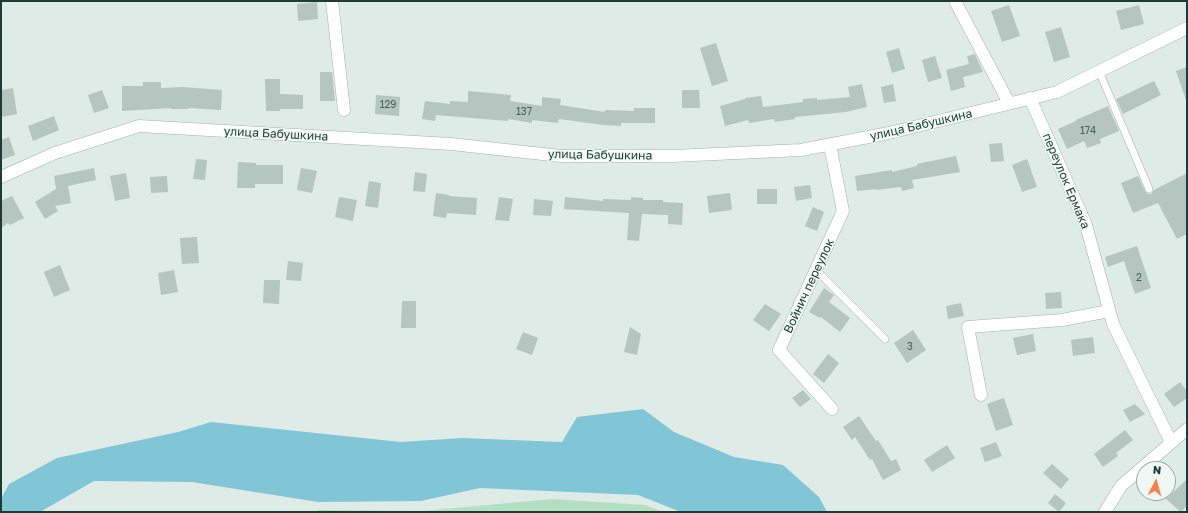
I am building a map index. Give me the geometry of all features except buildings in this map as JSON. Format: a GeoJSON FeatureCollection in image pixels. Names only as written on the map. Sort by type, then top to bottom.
{"type":"FeatureCollection","features":[{"type":"Feature","properties":{"kind":"street"},"geometry":{"type":"LineString","coordinates":[[332,1],[344,110]]}},
{"type":"Feature","properties":{"kind":"street"},"geometry":{"type":"LineString","coordinates":[[955,1],[1009,103]]}},
{"type":"Feature","properties":{"kind":"street","name":"улица Бабушкина"},"geometry":{"type":"LineString","coordinates":[[1,177],[54,153],[139,126],[451,144],[561,156],[680,156],[801,150],[889,133],[1058,92],[1187,28]]}},
{"type":"Feature","properties":{"kind":"street","name":"переулок Ермака"},"geometry":{"type":"LineString","coordinates":[[1030,98],[1086,224],[1113,324],[1171,442]]}},
{"type":"Feature","properties":{"kind":"street","name":"Войнич переулок"},"geometry":{"type":"LineString","coordinates":[[830,144],[843,211],[779,350],[832,409]]}},
{"type":"Feature","properties":{"kind":"street"},"geometry":{"type":"LineString","coordinates":[[981,395],[968,327],[1062,320],[1109,311]]}},
{"type":"Feature","properties":{"kind":"street"},"geometry":{"type":"LineString","coordinates":[[1105,512],[1121,486],[1187,429]]}},
{"type":"Feature","properties":{"kind":"lane"},"geometry":{"type":"LineString","coordinates":[[1098,71],[1149,189]]}},
{"type":"Feature","properties":{"kind":"lane"},"geometry":{"type":"LineString","coordinates":[[816,270],[885,339]]}},
{"type":"Feature","properties":{"kind":"green space"},"geometry":{"type":"Polygon","coordinates":[[[552,499],[645,505],[663,512],[316,512],[318,510],[423,511],[552,499]]]}},
{"type":"Feature","properties":{"kind":"water"},"geometry":{"type":"Polygon","coordinates":[[[643,409],[674,432],[734,457],[783,465],[819,497],[827,512],[681,512],[638,495],[480,488],[421,501],[318,502],[192,482],[94,481],[40,512],[1,512],[1,499],[9,484],[57,458],[178,432],[211,422],[401,442],[462,438],[562,442],[577,417],[643,409]]]}}]}
